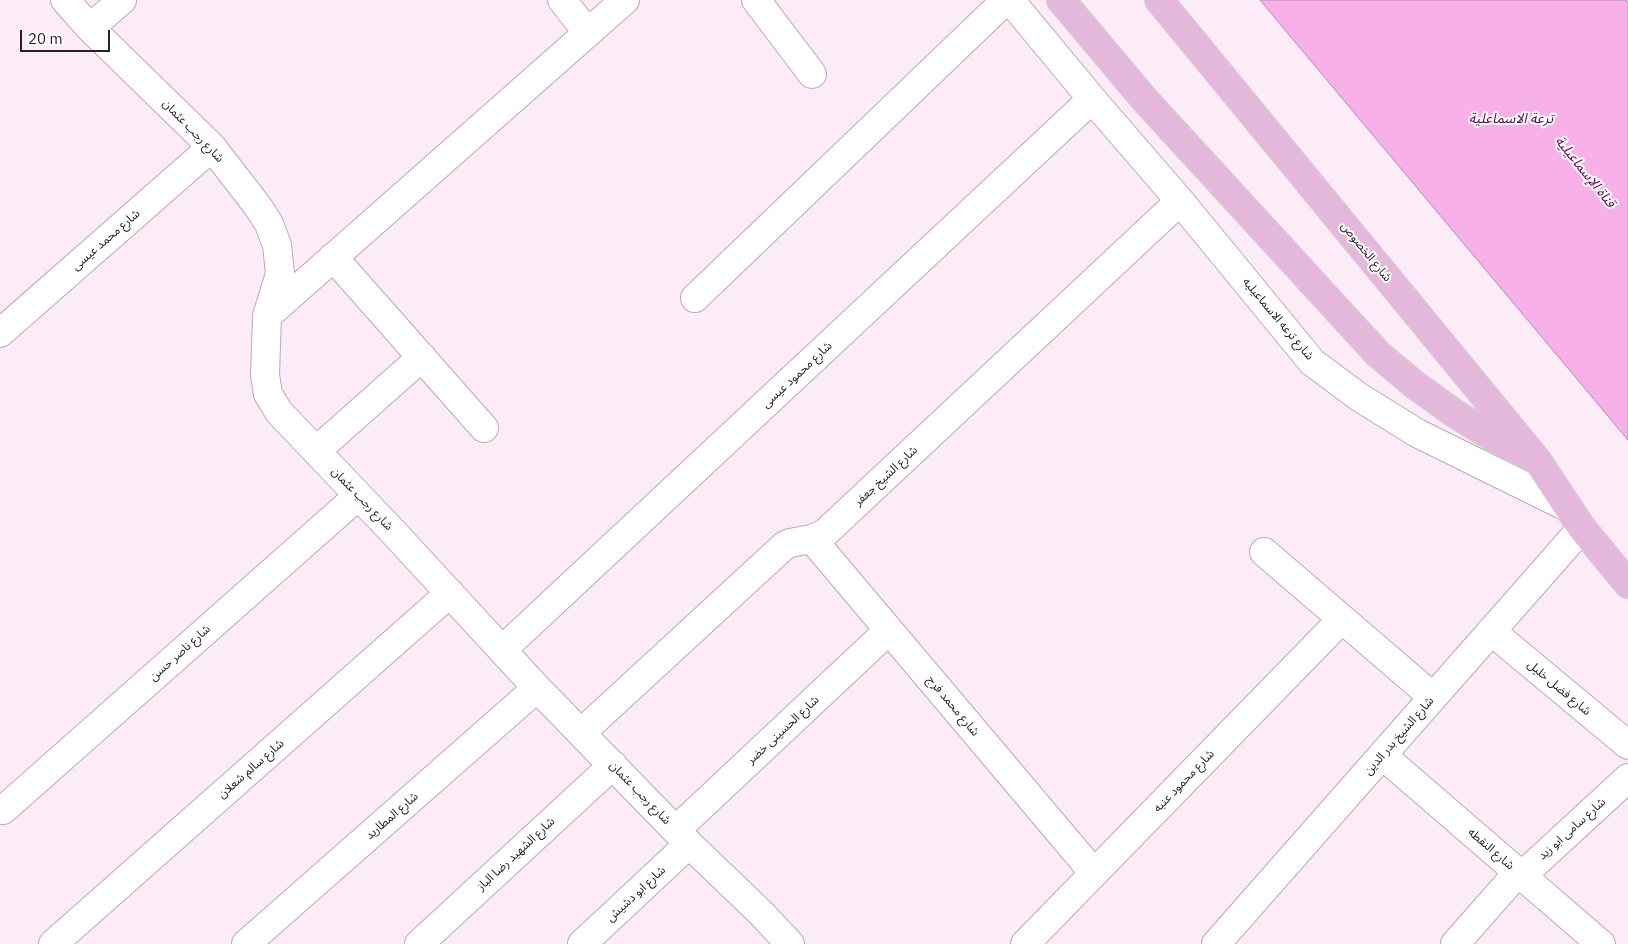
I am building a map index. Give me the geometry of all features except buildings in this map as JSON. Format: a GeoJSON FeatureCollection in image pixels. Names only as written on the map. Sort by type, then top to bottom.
{"type":"FeatureCollection","features":[{"type":"Feature","properties":{"kind":"main road"},"geometry":{"type":"LineString","coordinates":[[1061,0],[1145,100],[1378,354],[1415,385],[1454,413],[1494,438],[1537,460]]}},
{"type":"Feature","properties":{"kind":"main road","name":"شارع الخصوص"},"geometry":{"type":"LineString","coordinates":[[1159,0],[1537,460],[1575,518]]}},
{"type":"Feature","properties":{"kind":"main road","name":"شارع ترعه الاسماعيليه"},"geometry":{"type":"LineString","coordinates":[[1575,518],[1628,584]]}},
{"type":"Feature","properties":{"kind":"street","name":"شارع رجب عثمان"},"geometry":{"type":"LineString","coordinates":[[65,0],[90,28],[212,148],[259,208],[269,224],[277,245],[280,274],[267,316],[266,375],[268,394],[279,412],[537,688],[790,944]]}},
{"type":"Feature","properties":{"kind":"street"},"geometry":{"type":"LineString","coordinates":[[90,28],[122,0]]}},
{"type":"Feature","properties":{"kind":"street"},"geometry":{"type":"LineString","coordinates":[[562,0],[588,33]]}},
{"type":"Feature","properties":{"kind":"street"},"geometry":{"type":"LineString","coordinates":[[267,316],[625,0]]}},
{"type":"Feature","properties":{"kind":"street"},"geometry":{"type":"LineString","coordinates":[[756,0],[812,74]]}},
{"type":"Feature","properties":{"kind":"street"},"geometry":{"type":"LineString","coordinates":[[695,298],[1008,0]]}},
{"type":"Feature","properties":{"kind":"street","name":"شارع ترعه الاسماعيليه"},"geometry":{"type":"LineString","coordinates":[[1008,0],[1180,201],[1312,362],[1360,397],[1417,433],[1575,518]]}},
{"type":"Feature","properties":{"kind":"street","name":"شارع محمود عيسى"},"geometry":{"type":"LineString","coordinates":[[502,650],[1092,100]]}},
{"type":"Feature","properties":{"kind":"street","name":"شارع محمد عيسى"},"geometry":{"type":"LineString","coordinates":[[0,333],[212,148]]}},
{"type":"Feature","properties":{"kind":"street","name":"شارع الشيخ جعفر"},"geometry":{"type":"LineString","coordinates":[[581,733],[784,546],[812,539],[825,533],[1180,201]]}},
{"type":"Feature","properties":{"kind":"street"},"geometry":{"type":"LineString","coordinates":[[334,257],[484,428]]}},
{"type":"Feature","properties":{"kind":"street"},"geometry":{"type":"LineString","coordinates":[[316,451],[422,357]]}},
{"type":"Feature","properties":{"kind":"street","name":"شارع ناصر حسن"},"geometry":{"type":"LineString","coordinates":[[3,810],[358,496]]}},
{"type":"Feature","properties":{"kind":"street","name":"شارع الشيخ بدر الدين"},"geometry":{"type":"LineString","coordinates":[[1216,944],[1491,631],[1575,518]]}},
{"type":"Feature","properties":{"kind":"street","name":"شارع محمد فرج"},"geometry":{"type":"LineString","coordinates":[[812,539],[1094,873]]}},
{"type":"Feature","properties":{"kind":"street"},"geometry":{"type":"LineString","coordinates":[[1264,552],[1433,697]]}},
{"type":"Feature","properties":{"kind":"street","name":"شارع سالم شعلان"},"geometry":{"type":"LineString","coordinates":[[53,944],[450,593]]}},
{"type":"Feature","properties":{"kind":"street","name":"شارع محمود عنبه"},"geometry":{"type":"LineString","coordinates":[[1025,944],[1342,619]]}},
{"type":"Feature","properties":{"kind":"street","name":"شارع الحسينى خضر"},"geometry":{"type":"LineString","coordinates":[[683,837],[889,630]]}},
{"type":"Feature","properties":{"kind":"street","name":"شارع فضل خليل"},"geometry":{"type":"LineString","coordinates":[[1491,631],[1628,745]]}},
{"type":"Feature","properties":{"kind":"street","name":"شارع المطاريد"},"geometry":{"type":"LineString","coordinates":[[246,944],[537,688]]}},
{"type":"Feature","properties":{"kind":"street","name":"شارع النقطه"},"geometry":{"type":"LineString","coordinates":[[1382,755],[1601,944]]}},
{"type":"Feature","properties":{"kind":"street","name":"شارع الشهيد رضا الباز"},"geometry":{"type":"LineString","coordinates":[[419,944],[613,765]]}},
{"type":"Feature","properties":{"kind":"street","name":"شارع سامى ابو زيد"},"geometry":{"type":"LineString","coordinates":[[1455,944],[1519,873],[1527,871],[1628,778]]}},
{"type":"Feature","properties":{"kind":"street","name":"شارع ابو دشيش"},"geometry":{"type":"LineString","coordinates":[[582,944],[683,837]]}},
{"type":"Feature","properties":{"kind":"water","name":"ترعة الاسماعلية"},"geometry":{"type":"Polygon","coordinates":[[[1260,0],[1626,0],[1628,3],[1628,440],[1260,0]]]}},
{"type":"Feature","properties":{"kind":"water label","name":"قناة الإسماعيلية"},"geometry":{"type":"Point","coordinates":[1585,172]}}]}
